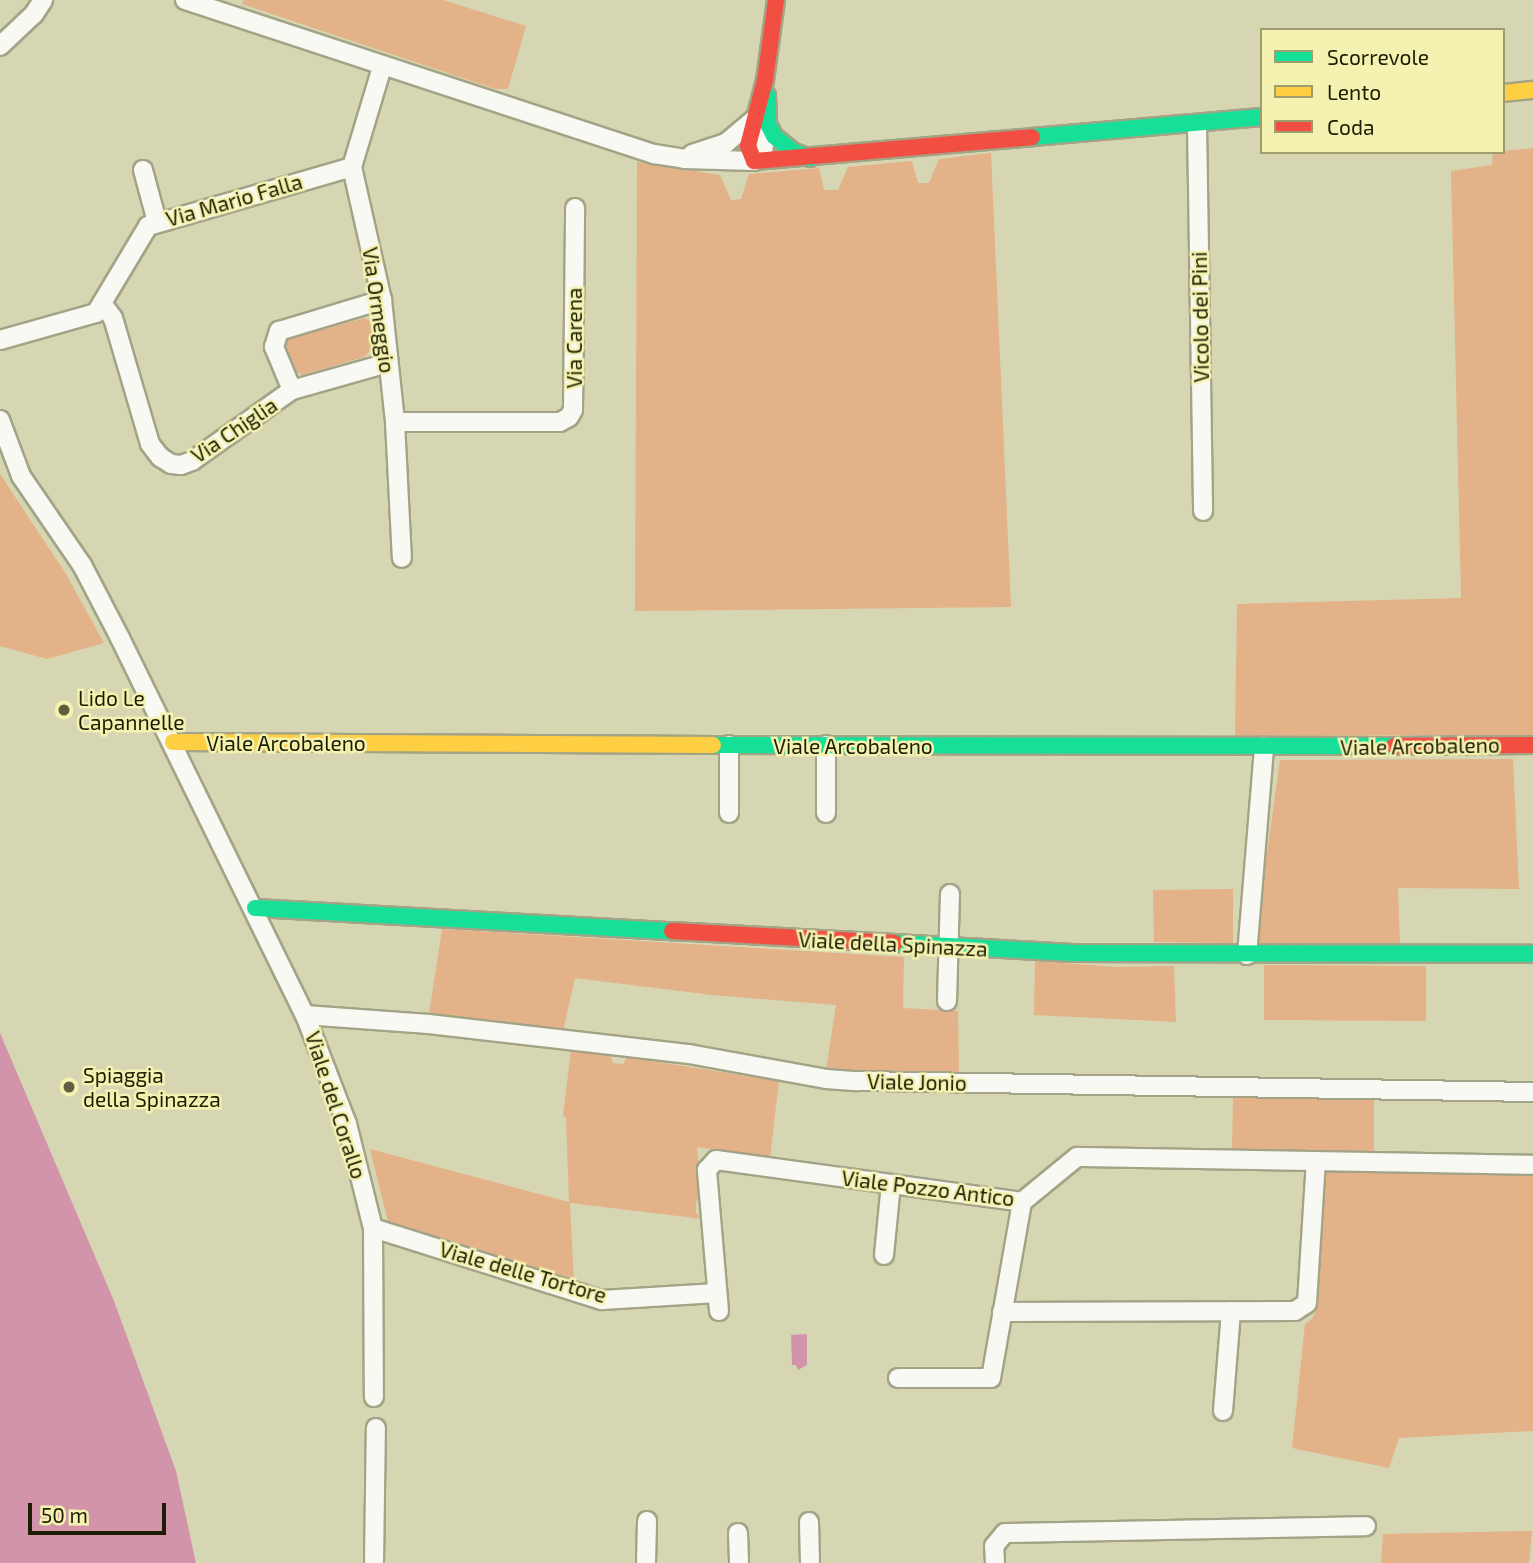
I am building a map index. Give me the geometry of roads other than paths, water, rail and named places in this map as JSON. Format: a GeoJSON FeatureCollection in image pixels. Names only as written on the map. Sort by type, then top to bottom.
{"type":"FeatureCollection","features":[{"type":"Feature","properties":{"kind":"street"},"geometry":{"type":"LineString","coordinates":[[0,46],[34,14],[43,0]]}},
{"type":"Feature","properties":{"kind":"street"},"geometry":{"type":"LineString","coordinates":[[185,0],[654,155],[678,158],[754,162],[811,159],[1260,117]]}},
{"type":"Feature","properties":{"kind":"street"},"geometry":{"type":"LineString","coordinates":[[754,162],[763,150],[760,122],[776,0]]}},
{"type":"Feature","properties":{"kind":"street","name":"Via Ormeggio"},"geometry":{"type":"LineString","coordinates":[[382,67],[352,167],[382,300],[395,422],[402,558]]}},
{"type":"Feature","properties":{"kind":"street"},"geometry":{"type":"LineString","coordinates":[[1505,93],[1533,90]]}},
{"type":"Feature","properties":{"kind":"street"},"geometry":{"type":"LineString","coordinates":[[678,158],[726,143],[760,122]]}},
{"type":"Feature","properties":{"kind":"street"},"geometry":{"type":"LineString","coordinates":[[760,122],[783,145],[811,159]]}},
{"type":"Feature","properties":{"kind":"street","name":"Vicolo dei Pini"},"geometry":{"type":"LineString","coordinates":[[1197,124],[1203,511]]}},
{"type":"Feature","properties":{"kind":"street","name":"Via Mario Falla"},"geometry":{"type":"LineString","coordinates":[[0,340],[96,313],[148,226],[352,167]]}},
{"type":"Feature","properties":{"kind":"street"},"geometry":{"type":"LineString","coordinates":[[143,170],[158,222]]}},
{"type":"Feature","properties":{"kind":"street","name":"Via Carena"},"geometry":{"type":"LineString","coordinates":[[395,422],[560,422],[569,417],[573,410],[575,208]]}},
{"type":"Feature","properties":{"kind":"street"},"geometry":{"type":"LineString","coordinates":[[292,390],[274,347],[279,331],[382,300]]}},
{"type":"Feature","properties":{"kind":"street","name":"Via Chiglia"},"geometry":{"type":"LineString","coordinates":[[102,303],[113,318],[150,444],[160,457],[171,464],[181,465],[192,461],[292,390],[387,363]]}},
{"type":"Feature","properties":{"kind":"street","name":"Viale del Corallo"},"geometry":{"type":"LineString","coordinates":[[0,420],[21,476],[82,565],[255,908],[305,1015],[347,1124],[373,1228],[374,1397]]}},
{"type":"Feature","properties":{"kind":"street","name":"Viale Arcobaleno"},"geometry":{"type":"LineString","coordinates":[[173,742],[1264,747],[1533,745]]}},
{"type":"Feature","properties":{"kind":"street"},"geometry":{"type":"LineString","coordinates":[[729,745],[729,813]]}},
{"type":"Feature","properties":{"kind":"street"},"geometry":{"type":"LineString","coordinates":[[826,746],[826,813]]}},
{"type":"Feature","properties":{"kind":"street"},"geometry":{"type":"LineString","coordinates":[[1247,954],[1264,747]]}},
{"type":"Feature","properties":{"kind":"street"},"geometry":{"type":"LineString","coordinates":[[947,1001],[950,894]]}},
{"type":"Feature","properties":{"kind":"street","name":"Viale della Spinazza"},"geometry":{"type":"LineString","coordinates":[[255,908],[1073,953],[1533,954]]}},
{"type":"Feature","properties":{"kind":"street","name":"Viale Jonio"},"geometry":{"type":"LineString","coordinates":[[305,1015],[429,1024],[689,1054],[825,1079],[1533,1092]]}},
{"type":"Feature","properties":{"kind":"street","name":"Viale Pozzo Antico"},"geometry":{"type":"LineString","coordinates":[[718,1302],[707,1170],[716,1160],[1022,1202],[1077,1157],[1533,1165]]}},
{"type":"Feature","properties":{"kind":"street"},"geometry":{"type":"LineString","coordinates":[[1002,1312],[1295,1311],[1307,1303],[1316,1161]]}},
{"type":"Feature","properties":{"kind":"street"},"geometry":{"type":"LineString","coordinates":[[884,1255],[891,1184]]}},
{"type":"Feature","properties":{"kind":"street"},"geometry":{"type":"LineString","coordinates":[[898,1378],[991,1378],[1022,1202]]}},
{"type":"Feature","properties":{"kind":"street","name":"Viale delle Tortore"},"geometry":{"type":"LineString","coordinates":[[373,1228],[602,1300],[718,1302]]}},
{"type":"Feature","properties":{"kind":"street"},"geometry":{"type":"LineString","coordinates":[[1223,1411],[1231,1311]]}},
{"type":"Feature","properties":{"kind":"street"},"geometry":{"type":"LineString","coordinates":[[374,1563],[376,1428]]}},
{"type":"Feature","properties":{"kind":"street"},"geometry":{"type":"LineString","coordinates":[[646,1563],[647,1521]]}},
{"type":"Feature","properties":{"kind":"street"},"geometry":{"type":"LineString","coordinates":[[809,1522],[810,1563]]}},
{"type":"Feature","properties":{"kind":"street"},"geometry":{"type":"LineString","coordinates":[[995,1563],[994,1546],[1005,1533],[1366,1525]]}},
{"type":"Feature","properties":{"kind":"street"},"geometry":{"type":"LineString","coordinates":[[738,1533],[739,1563]]}},
{"type":"Feature","properties":{"kind":"place","name":"Lido Le Capannelle"},"geometry":{"type":"Point","coordinates":[64,710]}},
{"type":"Feature","properties":{"kind":"place","name":"Spiaggia della Spinazza"},"geometry":{"type":"Point","coordinates":[69,1087]}}]}
